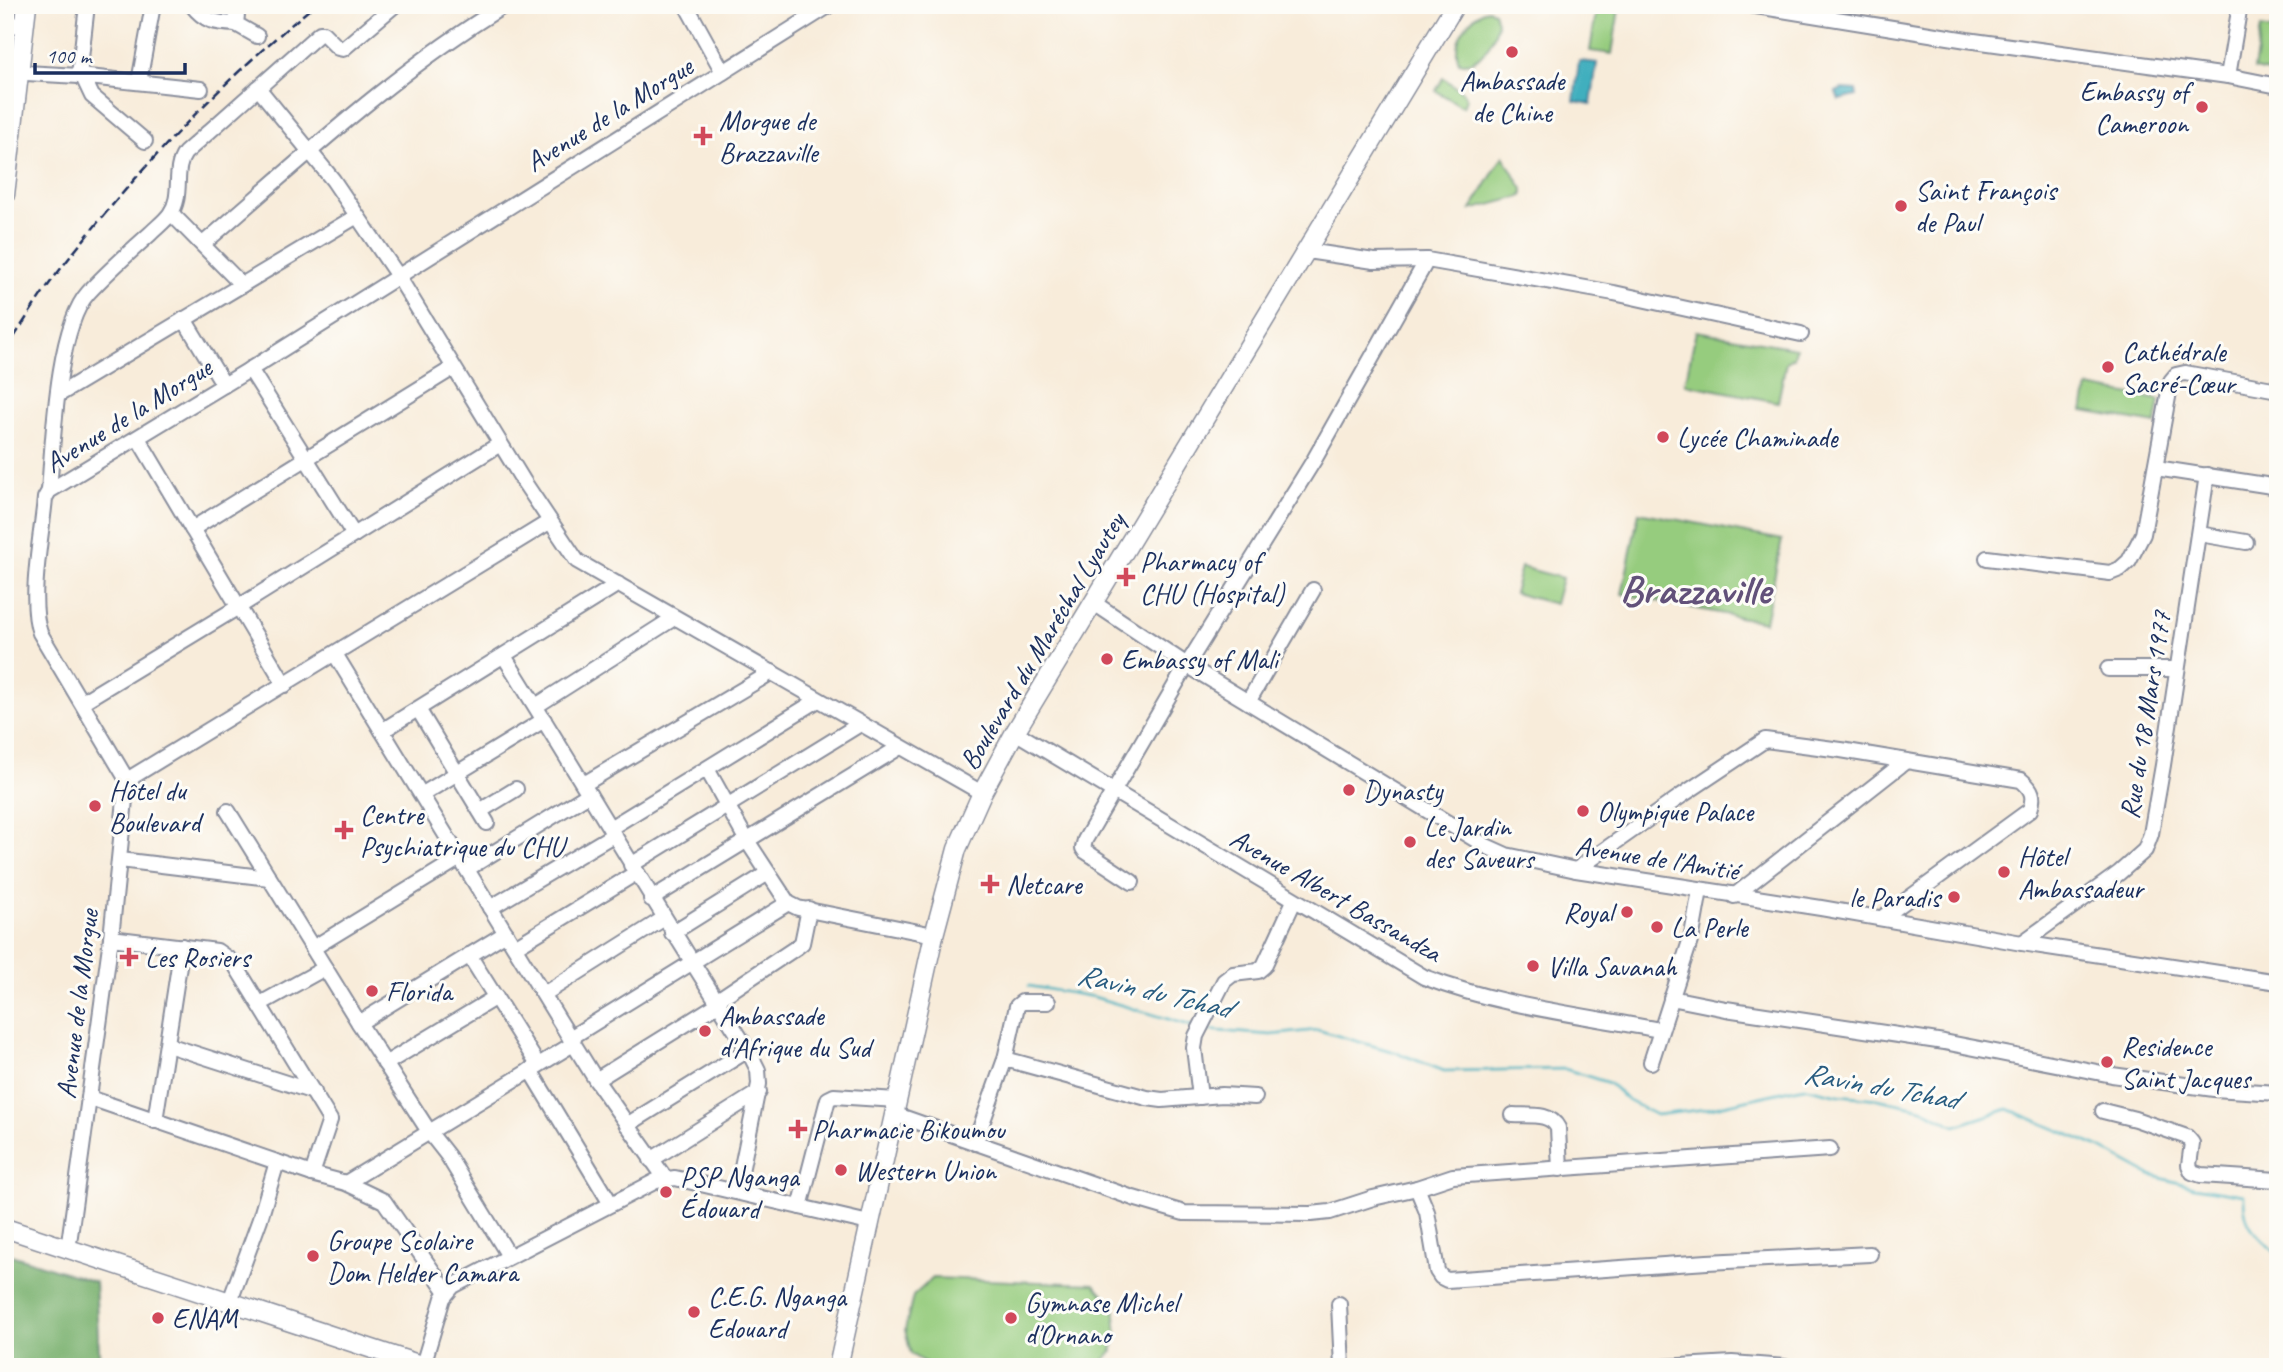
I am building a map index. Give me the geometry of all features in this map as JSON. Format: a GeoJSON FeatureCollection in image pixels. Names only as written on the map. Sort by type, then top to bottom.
{"type":"FeatureCollection","features":[{"type":"Feature","properties":{"kind":"main road"},"geometry":{"type":"LineString","coordinates":[[5,195],[17,5]]}},
{"type":"Feature","properties":{"kind":"main road"},"geometry":{"type":"LineString","coordinates":[[15,25],[27,5]]}},
{"type":"Feature","properties":{"kind":"main road","name":"Boulevard du Maréchal Lyautey"},"geometry":{"type":"LineString","coordinates":[[838,1366],[934,934],[957,849],[982,793],[1015,732],[1454,6]]}},
{"type":"Feature","properties":{"kind":"main road"},"geometry":{"type":"LineString","coordinates":[[5,98],[14,72]]}},
{"type":"Feature","properties":{"kind":"main road"},"geometry":{"type":"LineString","coordinates":[[8,1229],[425,1366]]}},
{"type":"Feature","properties":{"kind":"street"},"geometry":{"type":"LineString","coordinates":[[87,5],[81,76],[92,96],[145,141]]}},
{"type":"Feature","properties":{"kind":"street"},"geometry":{"type":"LineString","coordinates":[[139,82],[153,5]]}},
{"type":"Feature","properties":{"kind":"street"},"geometry":{"type":"LineString","coordinates":[[192,5],[206,20],[236,24],[257,36]]}},
{"type":"Feature","properties":{"kind":"street"},"geometry":{"type":"LineString","coordinates":[[236,24],[238,5]]}},
{"type":"Feature","properties":{"kind":"street"},"geometry":{"type":"LineString","coordinates":[[49,491],[58,395],[72,320],[87,294],[171,213],[179,182],[179,161],[320,33],[343,49],[395,5]]}},
{"type":"Feature","properties":{"kind":"street"},"geometry":{"type":"LineString","coordinates":[[203,244],[427,55],[505,5]]}},
{"type":"Feature","properties":{"kind":"street"},"geometry":{"type":"LineString","coordinates":[[685,5],[723,72]]}},
{"type":"Feature","properties":{"kind":"street"},"geometry":{"type":"LineString","coordinates":[[1750,5],[1968,40],[2228,76],[2278,86]]}},
{"type":"Feature","properties":{"kind":"street"},"geometry":{"type":"LineString","coordinates":[[2228,76],[2240,5]]}},
{"type":"Feature","properties":{"kind":"street","name":"Avenue de la Morgue"},"geometry":{"type":"LineString","coordinates":[[68,1250],[111,938],[127,780],[36,621],[35,600],[41,537],[45,498],[49,491],[250,369],[822,8]]}},
{"type":"Feature","properties":{"kind":"street"},"geometry":{"type":"LineString","coordinates":[[14,72],[201,89]]}},
{"type":"Feature","properties":{"kind":"street"},"geometry":{"type":"LineString","coordinates":[[258,88],[311,152],[398,276],[500,444],[577,561],[982,793]]}},
{"type":"Feature","properties":{"kind":"street"},"geometry":{"type":"LineString","coordinates":[[171,213],[242,285]]}},
{"type":"Feature","properties":{"kind":"street"},"geometry":{"type":"LineString","coordinates":[[58,395],[357,216]]}},
{"type":"Feature","properties":{"kind":"street"},"geometry":{"type":"LineString","coordinates":[[1307,251],[1374,261],[1427,260],[1614,293],[1801,334]]}},
{"type":"Feature","properties":{"kind":"street"},"geometry":{"type":"LineString","coordinates":[[1132,882],[1088,854],[1083,848],[1085,840],[1187,665],[1314,460],[1427,260]]}},
{"type":"Feature","properties":{"kind":"street"},"geometry":{"type":"LineString","coordinates":[[184,319],[224,385]]}},
{"type":"Feature","properties":{"kind":"street"},"geometry":{"type":"LineString","coordinates":[[192,529],[453,368]]}},
{"type":"Feature","properties":{"kind":"street"},"geometry":{"type":"LineString","coordinates":[[250,369],[354,534]]}},
{"type":"Feature","properties":{"kind":"street"},"geometry":{"type":"LineString","coordinates":[[1987,558],[2110,573],[2120,569],[2129,561],[2143,534],[2171,381],[2176,375],[2185,373],[2278,390]]}},
{"type":"Feature","properties":{"kind":"street"},"geometry":{"type":"LineString","coordinates":[[138,438],[285,685]]}},
{"type":"Feature","properties":{"kind":"street"},"geometry":{"type":"LineString","coordinates":[[82,702],[500,444]]}},
{"type":"Feature","properties":{"kind":"street"},"geometry":{"type":"LineString","coordinates":[[2156,468],[2278,486]]}},
{"type":"Feature","properties":{"kind":"street","name":"Rue du 18 Mars 1977"},"geometry":{"type":"LineString","coordinates":[[2022,943],[2119,873],[2145,850],[2151,834],[2207,475]]}},
{"type":"Feature","properties":{"kind":"street"},"geometry":{"type":"LineString","coordinates":[[127,780],[549,522]]}},
{"type":"Feature","properties":{"kind":"street"},"geometry":{"type":"LineString","coordinates":[[2199,534],[2246,542]]}},
{"type":"Feature","properties":{"kind":"street"},"geometry":{"type":"LineString","coordinates":[[382,731],[618,584]]}},
{"type":"Feature","properties":{"kind":"street"},"geometry":{"type":"LineString","coordinates":[[1248,702],[1313,590]]}},
{"type":"Feature","properties":{"kind":"street","name":"Avenue de l'Amitié"},"geometry":{"type":"LineString","coordinates":[[1094,603],[1187,665],[1486,846],[1506,855],[1576,870],[1734,896],[2278,982]]}},
{"type":"Feature","properties":{"kind":"street"},"geometry":{"type":"LineString","coordinates":[[536,706],[674,618]]}},
{"type":"Feature","properties":{"kind":"street"},"geometry":{"type":"LineString","coordinates":[[335,654],[571,1041],[665,1178]]}},
{"type":"Feature","properties":{"kind":"street"},"geometry":{"type":"LineString","coordinates":[[504,656],[758,1070],[758,1092],[737,1191]]}},
{"type":"Feature","properties":{"kind":"street"},"geometry":{"type":"LineString","coordinates":[[2108,669],[2177,669]]}},
{"type":"Feature","properties":{"kind":"street"},"geometry":{"type":"LineString","coordinates":[[313,948],[587,789],[772,672]]}},
{"type":"Feature","properties":{"kind":"street"},"geometry":{"type":"LineString","coordinates":[[490,908],[818,700]]}},
{"type":"Feature","properties":{"kind":"street"},"geometry":{"type":"LineString","coordinates":[[418,709],[484,817],[516,789]]}},
{"type":"Feature","properties":{"kind":"street"},"geometry":{"type":"LineString","coordinates":[[422,794],[544,720]]}},
{"type":"Feature","properties":{"kind":"street"},"geometry":{"type":"LineString","coordinates":[[515,947],[727,806],[860,724]]}},
{"type":"Feature","properties":{"kind":"street","name":"Avenue Albert Bassandza"},"geometry":{"type":"LineString","coordinates":[[1015,732],[1407,968],[1448,986],[1504,1001],[1660,1030]]}},
{"type":"Feature","properties":{"kind":"street"},"geometry":{"type":"LineString","coordinates":[[1576,870],[1765,740],[2021,780],[2029,787],[2033,794],[2030,810],[1882,918]]}},
{"type":"Feature","properties":{"kind":"street"},"geometry":{"type":"LineString","coordinates":[[651,899],[900,747]]}},
{"type":"Feature","properties":{"kind":"street"},"geometry":{"type":"LineString","coordinates":[[1734,896],[1906,761]]}},
{"type":"Feature","properties":{"kind":"street"},"geometry":{"type":"LineString","coordinates":[[707,769],[746,839],[788,903],[797,908],[934,934]]}},
{"type":"Feature","properties":{"kind":"street"},"geometry":{"type":"LineString","coordinates":[[228,811],[385,1064],[430,1133],[449,1156],[509,1256]]}},
{"type":"Feature","properties":{"kind":"street"},"geometry":{"type":"LineString","coordinates":[[120,860],[269,878]]}},
{"type":"Feature","properties":{"kind":"street"},"geometry":{"type":"LineString","coordinates":[[672,933],[768,873]]}},
{"type":"Feature","properties":{"kind":"street"},"geometry":{"type":"LineString","coordinates":[[1651,1062],[1692,935],[1700,890]]}},
{"type":"Feature","properties":{"kind":"street"},"geometry":{"type":"LineString","coordinates":[[1200,1097],[1194,1048],[1196,1036],[1224,981],[1233,974],[1258,971],[1264,966],[1294,901]]}},
{"type":"Feature","properties":{"kind":"street"},"geometry":{"type":"LineString","coordinates":[[346,1183],[534,1068],[692,962],[788,903]]}},
{"type":"Feature","properties":{"kind":"street"},"geometry":{"type":"LineString","coordinates":[[596,1080],[802,943],[809,909]]}},
{"type":"Feature","properties":{"kind":"street"},"geometry":{"type":"LineString","coordinates":[[544,994],[663,919]]}},
{"type":"Feature","properties":{"kind":"street"},"geometry":{"type":"LineString","coordinates":[[359,1023],[506,933]]}},
{"type":"Feature","properties":{"kind":"street"},"geometry":{"type":"LineString","coordinates":[[111,938],[217,951],[234,962],[314,1092],[330,1124],[312,1174]]}},
{"type":"Feature","properties":{"kind":"street"},"geometry":{"type":"LineString","coordinates":[[155,1121],[182,946]]}},
{"type":"Feature","properties":{"kind":"street"},"geometry":{"type":"LineString","coordinates":[[469,955],[496,997],[611,1204]]}},
{"type":"Feature","properties":{"kind":"street"},"geometry":{"type":"LineString","coordinates":[[260,1004],[325,968]]}},
{"type":"Feature","properties":{"kind":"street"},"geometry":{"type":"LineString","coordinates":[[385,1064],[496,997]]}},
{"type":"Feature","properties":{"kind":"street"},"geometry":{"type":"LineString","coordinates":[[1671,998],[1726,1009],[1944,1042],[2112,1075],[2214,1089],[2278,1093]]}},
{"type":"Feature","properties":{"kind":"street"},"geometry":{"type":"LineString","coordinates":[[975,1143],[1004,1059],[1017,1006],[1022,1002],[1048,1002]]}},
{"type":"Feature","properties":{"kind":"street"},"geometry":{"type":"LineString","coordinates":[[167,1045],[314,1092]]}},
{"type":"Feature","properties":{"kind":"street"},"geometry":{"type":"LineString","coordinates":[[627,1125],[748,1050]]}},
{"type":"Feature","properties":{"kind":"street"},"geometry":{"type":"LineString","coordinates":[[1004,1059],[1147,1098],[1162,1100],[1222,1095],[1255,1097]]}},
{"type":"Feature","properties":{"kind":"street"},"geometry":{"type":"LineString","coordinates":[[651,1160],[758,1092]]}},
{"type":"Feature","properties":{"kind":"street"},"geometry":{"type":"LineString","coordinates":[[800,1207],[828,1099],[834,1096],[895,1107],[975,1143],[1111,1191],[1184,1213],[1311,1214],[1330,1212],[1453,1176],[1830,1149]]}},
{"type":"Feature","properties":{"kind":"street"},"geometry":{"type":"LineString","coordinates":[[90,1098],[312,1174],[346,1183],[384,1201],[447,1292]]}},
{"type":"Feature","properties":{"kind":"street"},"geometry":{"type":"LineString","coordinates":[[2103,1111],[2187,1137],[2192,1143],[2189,1165],[2192,1172],[2201,1175],[2278,1180]]}},
{"type":"Feature","properties":{"kind":"street"},"geometry":{"type":"LineString","coordinates":[[1513,1115],[1548,1117],[1556,1123],[1560,1169]]}},
{"type":"Feature","properties":{"kind":"street"},"geometry":{"type":"LineString","coordinates":[[230,1301],[260,1219],[277,1162]]}},
{"type":"Feature","properties":{"kind":"street"},"geometry":{"type":"LineString","coordinates":[[425,1366],[447,1292],[509,1256],[665,1178],[737,1191],[869,1223]]}},
{"type":"Feature","properties":{"kind":"street"},"geometry":{"type":"LineString","coordinates":[[1417,1188],[1427,1212],[1437,1271],[1447,1280],[1871,1254]]}},
{"type":"Feature","properties":{"kind":"street"},"geometry":{"type":"LineString","coordinates":[[1339,1304],[1342,1367]]}},
{"type":"Feature","properties":{"kind":"street"},"geometry":{"type":"LineString","coordinates":[[1662,1367],[1732,1363],[1785,1367]]}},
{"type":"Feature","properties":{"kind":"green space"},"geometry":{"type":"Polygon","coordinates":[[[1597,6],[1619,9],[1612,54],[1590,51],[1597,6]]]}},
{"type":"Feature","properties":{"kind":"green space"},"geometry":{"type":"Polygon","coordinates":[[[1488,9],[1494,11],[1497,22],[1494,37],[1479,57],[1466,63],[1459,62],[1457,46],[1463,30],[1474,17],[1488,9]]]}},
{"type":"Feature","properties":{"kind":"green space"},"geometry":{"type":"Polygon","coordinates":[[[2261,28],[2278,31],[2278,74],[2254,69],[2261,28]]]}},
{"type":"Feature","properties":{"kind":"green space"},"geometry":{"type":"Polygon","coordinates":[[[1443,78],[1464,93],[1466,99],[1463,107],[1436,91],[1443,78]]]}},
{"type":"Feature","properties":{"kind":"green space"},"geometry":{"type":"Polygon","coordinates":[[[1503,156],[1523,189],[1523,196],[1471,210],[1503,156]]]}},
{"type":"Feature","properties":{"kind":"green space"},"geometry":{"type":"Polygon","coordinates":[[[1696,331],[1796,348],[1794,358],[1786,362],[1778,402],[1685,384],[1696,331]]]}},
{"type":"Feature","properties":{"kind":"green space"},"geometry":{"type":"Polygon","coordinates":[[[2088,387],[2160,400],[2156,424],[2083,411],[2088,387]]]}},
{"type":"Feature","properties":{"kind":"green space"},"geometry":{"type":"Polygon","coordinates":[[[1639,512],[1782,540],[1765,622],[1622,594],[1639,512]]]}},
{"type":"Feature","properties":{"kind":"green space"},"geometry":{"type":"Polygon","coordinates":[[[1521,567],[1562,578],[1555,604],[1514,593],[1521,567]]]}},
{"type":"Feature","properties":{"kind":"green space"},"geometry":{"type":"Polygon","coordinates":[[[5,1253],[95,1282],[100,1367],[5,1367],[5,1253]]]}},
{"type":"Feature","properties":{"kind":"green space","name":"Gymnase Michel d'Ornano"},"geometry":{"type":"Polygon","coordinates":[[[933,1278],[1094,1284],[1114,1306],[1117,1335],[1112,1351],[1098,1367],[932,1367],[911,1354],[905,1330],[913,1296],[933,1278]]]}},
{"type":"Feature","properties":{"kind":"water"},"geometry":{"type":"Polygon","coordinates":[[[1579,61],[1597,63],[1591,104],[1574,101],[1579,61]]]}},
{"type":"Feature","properties":{"kind":"water"},"geometry":{"type":"Polygon","coordinates":[[[1842,89],[1856,90],[1857,96],[1839,100],[1836,92],[1842,89]]]}},
{"type":"Feature","properties":{"kind":"waterway","name":"Ravin du Tchad"},"geometry":{"type":"LineString","coordinates":[[1029,986],[1094,997],[1195,1027]]}},
{"type":"Feature","properties":{"kind":"waterway","name":"Ravin du Tchad"},"geometry":{"type":"LineString","coordinates":[[1205,1030],[1271,1035],[1318,1030],[1398,1053],[1444,1071],[1565,1069],[1609,1083],[1627,1100],[1656,1115],[1706,1109],[1804,1087],[1922,1109],[1955,1126],[2008,1109],[2101,1148],[2150,1175],[2194,1187],[2244,1195],[2249,1223],[2278,1255]]}},
{"type":"Feature","properties":{"kind":"railway"},"geometry":{"type":"LineString","coordinates":[[5,351],[38,300],[117,199],[212,97],[315,5]]}},
{"type":"Feature","properties":{"kind":"place","name":"Ambassade de Chine"},"geometry":{"type":"Point","coordinates":[1512,52]}},
{"type":"Feature","properties":{"kind":"place","name":"Embassy of Cameroon"},"geometry":{"type":"Point","coordinates":[2202,107]}},
{"type":"Feature","properties":{"kind":"place","name":"Morgue de Brazzaville"},"geometry":{"type":"Point","coordinates":[703,136]}},
{"type":"Feature","properties":{"kind":"place","name":"Saint François de Paul"},"geometry":{"type":"Point","coordinates":[1901,206]}},
{"type":"Feature","properties":{"kind":"place","name":"Cathédrale Sacré-Cœur"},"geometry":{"type":"Point","coordinates":[2108,367]}},
{"type":"Feature","properties":{"kind":"place","name":"Lycée Chaminade"},"geometry":{"type":"Point","coordinates":[1663,437]}},
{"type":"Feature","properties":{"kind":"place","name":"Pharmacy of CHU (Hospital)"},"geometry":{"type":"Point","coordinates":[1126,577]}},
{"type":"Feature","properties":{"kind":"place","name":"Embassy of Mali"},"geometry":{"type":"Point","coordinates":[1107,659]}},
{"type":"Feature","properties":{"kind":"place","name":"Dynasty"},"geometry":{"type":"Point","coordinates":[1349,790]}},
{"type":"Feature","properties":{"kind":"place","name":"Hôtel du Boulevard"},"geometry":{"type":"Point","coordinates":[95,806]}},
{"type":"Feature","properties":{"kind":"place","name":"Olympique Palace"},"geometry":{"type":"Point","coordinates":[1583,811]}},
{"type":"Feature","properties":{"kind":"place","name":"Centre Psychiatrique du CHU"},"geometry":{"type":"Point","coordinates":[344,830]}},
{"type":"Feature","properties":{"kind":"place","name":"Le Jardin des Saveurs"},"geometry":{"type":"Point","coordinates":[1410,842]}},
{"type":"Feature","properties":{"kind":"place","name":"Hôtel Ambassadeur"},"geometry":{"type":"Point","coordinates":[2004,872]}},
{"type":"Feature","properties":{"kind":"place","name":"Netcare"},"geometry":{"type":"Point","coordinates":[990,884]}},
{"type":"Feature","properties":{"kind":"place","name":"le Paradis"},"geometry":{"type":"Point","coordinates":[1954,897]}},
{"type":"Feature","properties":{"kind":"place","name":"Royal"},"geometry":{"type":"Point","coordinates":[1627,912]}},
{"type":"Feature","properties":{"kind":"place","name":"La Perle"},"geometry":{"type":"Point","coordinates":[1657,927]}},
{"type":"Feature","properties":{"kind":"place","name":"Les Rosiers"},"geometry":{"type":"Point","coordinates":[129,957]}},
{"type":"Feature","properties":{"kind":"place","name":"Villa Savanah"},"geometry":{"type":"Point","coordinates":[1533,966]}},
{"type":"Feature","properties":{"kind":"place","name":"Florida"},"geometry":{"type":"Point","coordinates":[372,991]}},
{"type":"Feature","properties":{"kind":"place","name":"Ambassade d'Afrique du Sud"},"geometry":{"type":"Point","coordinates":[705,1031]}},
{"type":"Feature","properties":{"kind":"place","name":"Residence Saint Jacques"},"geometry":{"type":"Point","coordinates":[2107,1062]}},
{"type":"Feature","properties":{"kind":"place","name":"Pharmacie Bikoumou"},"geometry":{"type":"Point","coordinates":[798,1129]}},
{"type":"Feature","properties":{"kind":"place","name":"Western Union"},"geometry":{"type":"Point","coordinates":[841,1170]}},
{"type":"Feature","properties":{"kind":"place","name":"PSP Nganga Édouard"},"geometry":{"type":"Point","coordinates":[666,1192]}},
{"type":"Feature","properties":{"kind":"place","name":"Groupe Scolaire Dom Helder Camara"},"geometry":{"type":"Point","coordinates":[313,1256]}},
{"type":"Feature","properties":{"kind":"place","name":"C.E.G. Nganga Edouard"},"geometry":{"type":"Point","coordinates":[694,1312]}},
{"type":"Feature","properties":{"kind":"place","name":"ENAM"},"geometry":{"type":"Point","coordinates":[158,1318]}},
{"type":"Feature","properties":{"kind":"place","name":"Gymnase Michel d'Ornano"},"geometry":{"type":"Point","coordinates":[1011,1318]}},
{"type":"Feature","properties":{"kind":"district","name":"Brazzaville"},"geometry":{"type":"Point","coordinates":[1695,590]}}]}
